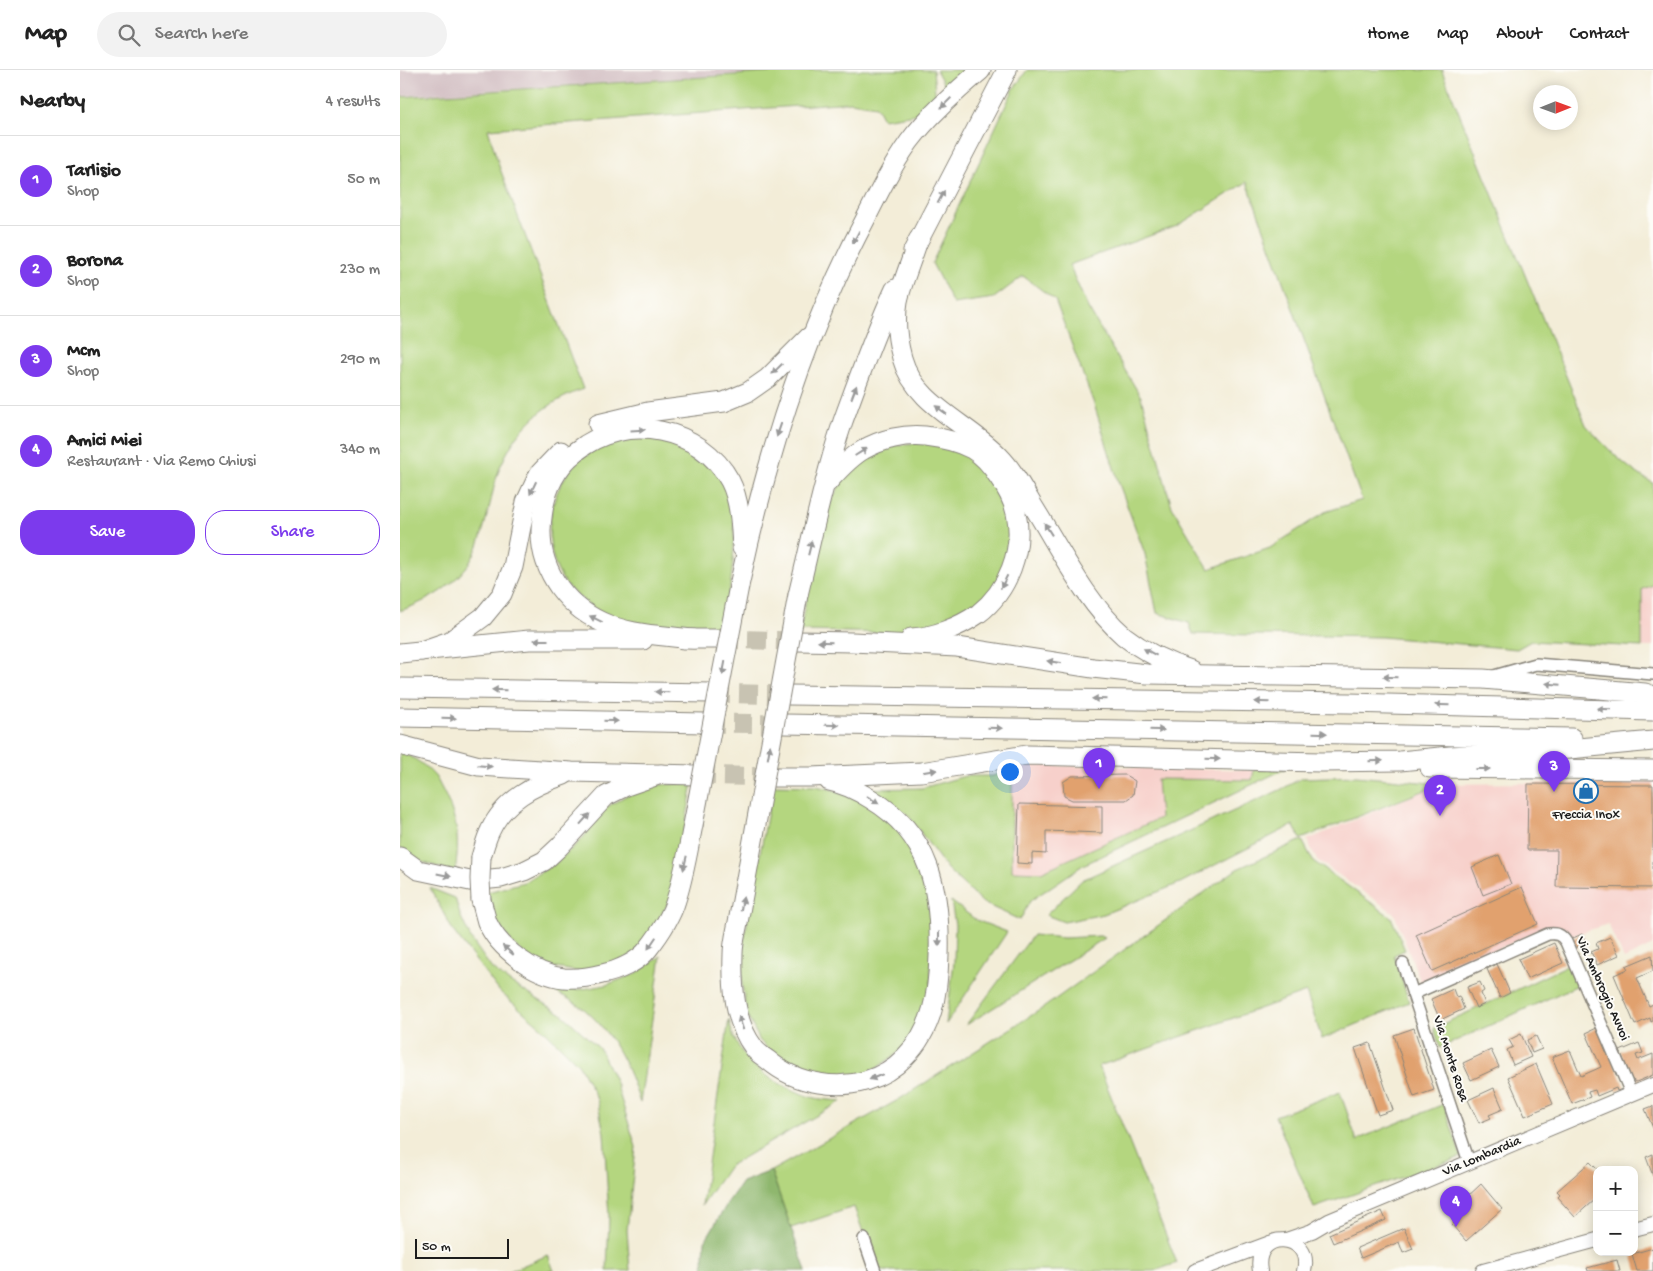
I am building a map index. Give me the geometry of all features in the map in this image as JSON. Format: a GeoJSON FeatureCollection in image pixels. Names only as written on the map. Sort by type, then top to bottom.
{"type":"FeatureCollection","features":[{"type":"Feature","properties":{"kind":"highway"},"geometry":{"type":"LineString","coordinates":[[572,772],[544,781],[529,789],[503,810],[490,830],[481,856],[481,900],[488,923],[501,944],[518,958],[539,971],[563,978],[586,978],[609,973],[629,964],[647,951],[662,929],[676,901],[693,825],[739,586],[760,497],[776,439],[812,334],[849,250],[895,163],[923,126],[981,70]]}},
{"type":"Feature","properties":{"kind":"highway"},"geometry":{"type":"LineString","coordinates":[[811,777],[838,782],[857,791],[885,807],[910,830],[926,860],[936,895],[940,934],[938,984],[931,1016],[919,1040],[887,1073],[868,1080],[845,1085],[821,1084],[798,1079],[775,1066],[754,1049],[742,1028],[734,999],[733,952],[798,595],[825,484],[850,404],[886,308],[918,240],[1008,70]]}},
{"type":"Feature","properties":{"kind":"highway"},"geometry":{"type":"LineString","coordinates":[[918,240],[898,302],[897,330],[902,359],[913,382],[930,401],[999,456],[1014,474],[1083,587],[1100,610],[1124,636],[1174,665],[1212,676]]}},
{"type":"Feature","properties":{"kind":"highway"},"geometry":{"type":"LineString","coordinates":[[421,651],[450,641],[483,617],[502,594],[513,567],[526,502],[539,474],[573,440],[600,423],[648,412],[724,402],[748,392],[768,378],[812,334]]}},
{"type":"Feature","properties":{"kind":"highway"},"geometry":{"type":"LineString","coordinates":[[694,639],[645,634],[609,625],[588,615],[563,595],[548,572],[541,543],[542,510],[551,483],[566,460],[587,443],[611,432],[642,428],[669,432],[696,444],[716,461],[731,482],[739,510],[744,566]]}},
{"type":"Feature","properties":{"kind":"highway"},"geometry":{"type":"LineString","coordinates":[[825,484],[845,463],[864,449],[889,439],[915,435],[946,438],[973,450],[994,469],[1007,489],[1016,513],[1018,539],[1013,564],[1002,588],[988,606],[966,623],[940,632],[916,638],[852,642]]}},
{"type":"Feature","properties":{"kind":"highway"},"geometry":{"type":"LineString","coordinates":[[400,653],[529,640],[720,639]]}},
{"type":"Feature","properties":{"kind":"highway"},"geometry":{"type":"LineString","coordinates":[[798,641],[957,647],[1093,668],[1147,674],[1483,679],[1597,688],[1645,693],[1653,696]]}},
{"type":"Feature","properties":{"kind":"highway"},"geometry":{"type":"LineString","coordinates":[[400,688],[711,693]]}},
{"type":"Feature","properties":{"kind":"highway"},"geometry":{"type":"LineString","coordinates":[[789,695],[1349,703],[1653,711]]}},
{"type":"Feature","properties":{"kind":"highway"},"geometry":{"type":"LineString","coordinates":[[400,717],[705,723]]}},
{"type":"Feature","properties":{"kind":"highway"},"geometry":{"type":"LineString","coordinates":[[784,724],[1347,733],[1653,741]]}},
{"type":"Feature","properties":{"kind":"highway"},"geometry":{"type":"LineString","coordinates":[[774,777],[921,772],[1026,755],[1321,762],[1400,761],[1458,755],[1548,751],[1653,741]]}},
{"type":"Feature","properties":{"kind":"highway"},"geometry":{"type":"LineString","coordinates":[[400,746],[479,766],[572,772],[696,775]]}},
{"type":"Feature","properties":{"kind":"highway"},"geometry":{"type":"LineString","coordinates":[[1400,761],[1431,768],[1653,770]]}},
{"type":"Feature","properties":{"kind":"highway"},"geometry":{"type":"LineString","coordinates":[[400,857],[418,870],[470,881],[501,878],[524,871],[544,861],[560,847],[606,796],[626,786],[661,774]]}},
{"type":"Feature","properties":{"kind":"street"},"geometry":{"type":"LineString","coordinates":[[1483,679],[1536,664],[1653,674]]}},
{"type":"Feature","properties":{"kind":"street","name":"Via Ambrogio Avvoi"},"geometry":{"type":"LineString","coordinates":[[1413,994],[1548,934],[1555,933],[1562,936],[1631,1094]]}},
{"type":"Feature","properties":{"kind":"street","name":"Via Monte Rosa"},"geometry":{"type":"LineString","coordinates":[[1403,964],[1469,1162]]}},
{"type":"Feature","properties":{"kind":"street","name":"Via Lombardia"},"geometry":{"type":"LineString","coordinates":[[1195,1271],[1271,1242],[1286,1240],[1312,1231],[1329,1221],[1653,1085]]}},
{"type":"Feature","properties":{"kind":"street"},"geometry":{"type":"LineString","coordinates":[[1638,1228],[1653,1224]]}},
{"type":"Feature","properties":{"kind":"street"},"geometry":{"type":"LineString","coordinates":[[1306,1264],[1306,1243],[1312,1231]]}},
{"type":"Feature","properties":{"kind":"street"},"geometry":{"type":"LineString","coordinates":[[864,1239],[875,1271]]}},
{"type":"Feature","properties":{"kind":"street"},"geometry":{"type":"LineString","coordinates":[[1286,1240],[1299,1246],[1306,1264]]}},
{"type":"Feature","properties":{"kind":"street"},"geometry":{"type":"LineString","coordinates":[[1483,1271],[1593,1241]]}},
{"type":"Feature","properties":{"kind":"street"},"geometry":{"type":"LineString","coordinates":[[1260,1271],[1260,1256],[1264,1247],[1271,1242]]}},
{"type":"Feature","properties":{"kind":"shaded area"},"geometry":{"type":"Polygon","coordinates":[[[400,70],[801,70],[400,96],[400,70]]]}},
{"type":"Feature","properties":{"kind":"shaded area"},"geometry":{"type":"Polygon","coordinates":[[[1653,585],[1653,647],[1642,647],[1642,589],[1653,585]]]}},
{"type":"Feature","properties":{"kind":"shaded area"},"geometry":{"type":"Polygon","coordinates":[[[1012,765],[1254,770],[1252,780],[1158,779],[1160,818],[1041,872],[1012,871],[1012,765]]]}},
{"type":"Feature","properties":{"kind":"shaded area"},"geometry":{"type":"Polygon","coordinates":[[[1653,782],[1653,945],[1624,959],[1608,924],[1571,936],[1548,927],[1421,983],[1394,913],[1317,860],[1307,840],[1441,784],[1653,782]]]}},
{"type":"Feature","properties":{"kind":"green space"},"geometry":{"type":"Polygon","coordinates":[[[811,70],[933,70],[936,102],[915,114],[883,119],[876,106],[851,102],[488,129],[499,166],[583,389],[546,408],[517,436],[500,467],[480,539],[468,565],[446,587],[419,603],[400,611],[400,97],[811,70]]]}},
{"type":"Feature","properties":{"kind":"green space"},"geometry":{"type":"Polygon","coordinates":[[[936,70],[965,70],[946,88],[936,70]]]}},
{"type":"Feature","properties":{"kind":"green space"},"geometry":{"type":"Polygon","coordinates":[[[1027,70],[1444,70],[1442,71],[1586,425],[1625,464],[1653,483],[1653,585],[1642,589],[1642,647],[1531,641],[1517,649],[1382,637],[1193,634],[1189,623],[1157,613],[1145,554],[1118,481],[1094,404],[1055,300],[1023,276],[994,298],[953,304],[932,263],[1013,90],[1027,70]],[[1247,182],[1177,226],[1069,265],[1088,308],[1141,397],[1172,507],[1209,569],[1270,548],[1325,512],[1362,500],[1247,182]]]}},
{"type":"Feature","properties":{"kind":"green space"},"geometry":{"type":"Polygon","coordinates":[[[636,436],[659,438],[673,442],[696,454],[715,471],[723,481],[728,492],[734,520],[734,552],[723,630],[650,626],[610,617],[591,606],[572,591],[563,580],[555,565],[551,548],[551,513],[563,480],[573,466],[591,450],[610,442],[636,436]]]}},
{"type":"Feature","properties":{"kind":"green space"},"geometry":{"type":"Polygon","coordinates":[[[925,442],[964,453],[986,472],[1006,504],[1011,532],[1003,573],[973,612],[927,631],[899,633],[800,631],[808,589],[829,505],[843,479],[853,467],[888,446],[925,442]]]}},
{"type":"Feature","properties":{"kind":"green space"},"geometry":{"type":"Polygon","coordinates":[[[400,751],[429,769],[438,781],[447,800],[456,830],[455,872],[422,862],[400,847],[400,751]]]}},
{"type":"Feature","properties":{"kind":"green space"},"geometry":{"type":"Polygon","coordinates":[[[1285,769],[1083,865],[1030,901],[1020,920],[983,903],[947,869],[908,815],[886,797],[868,789],[922,788],[965,776],[992,776],[1012,770],[1012,871],[1041,872],[1160,818],[1157,779],[1252,780],[1254,770],[1285,769]]]}},
{"type":"Feature","properties":{"kind":"green space"},"geometry":{"type":"Polygon","coordinates":[[[1356,776],[1441,784],[1301,839],[1293,825],[1180,883],[1104,914],[1064,922],[1046,915],[1082,880],[1280,790],[1302,778],[1356,776]]]}},
{"type":"Feature","properties":{"kind":"green space"},"geometry":{"type":"Polygon","coordinates":[[[693,783],[672,898],[637,952],[607,968],[581,972],[556,968],[532,960],[514,945],[498,925],[489,902],[488,892],[524,882],[556,863],[582,839],[607,807],[627,795],[655,785],[693,783]]]}},
{"type":"Feature","properties":{"kind":"green space"},"geometry":{"type":"Polygon","coordinates":[[[773,785],[816,786],[834,790],[862,801],[885,817],[905,837],[930,893],[931,985],[914,1041],[866,1076],[807,1076],[781,1062],[760,1041],[747,1015],[742,985],[743,945],[773,785]]]}},
{"type":"Feature","properties":{"kind":"green space"},"geometry":{"type":"Polygon","coordinates":[[[1302,840],[1313,861],[1391,917],[1405,950],[1394,955],[1409,1002],[1322,1039],[1306,992],[1099,1066],[1177,1263],[1154,1271],[877,1271],[854,1207],[791,1228],[771,1171],[898,1100],[1043,1008],[1237,869],[1302,840]]]}},
{"type":"Feature","properties":{"kind":"green space"},"geometry":{"type":"Polygon","coordinates":[[[430,888],[455,898],[460,915],[471,939],[492,969],[511,983],[562,1014],[600,1049],[616,1083],[636,1147],[627,1230],[630,1271],[607,1271],[609,1217],[604,1133],[597,1099],[579,1065],[541,1027],[500,992],[453,931],[430,888]]]}},
{"type":"Feature","properties":{"kind":"green space"},"geometry":{"type":"Polygon","coordinates":[[[951,901],[976,920],[1007,932],[946,1024],[954,962],[955,925],[951,901]]]}},
{"type":"Feature","properties":{"kind":"green space"},"geometry":{"type":"Polygon","coordinates":[[[1033,935],[1064,938],[1100,936],[1105,938],[966,1025],[1033,935]]]}},
{"type":"Feature","properties":{"kind":"green space"},"geometry":{"type":"Polygon","coordinates":[[[661,956],[640,1103],[631,1077],[619,1052],[594,1018],[578,1005],[525,975],[508,959],[549,984],[577,990],[606,985],[635,974],[661,956]]]}},
{"type":"Feature","properties":{"kind":"green space"},"geometry":{"type":"Polygon","coordinates":[[[1568,965],[1578,985],[1440,1048],[1434,1028],[1568,965]]]}},
{"type":"Feature","properties":{"kind":"green space"},"geometry":{"type":"Polygon","coordinates":[[[729,1019],[737,1043],[751,1063],[760,1071],[782,1085],[807,1096],[842,1101],[729,1166],[702,1205],[729,1019]]]}},
{"type":"Feature","properties":{"kind":"green space"},"geometry":{"type":"Polygon","coordinates":[[[1340,1092],[1357,1141],[1444,1104],[1461,1157],[1314,1208],[1275,1116],[1340,1092]]]}},
{"type":"Feature","properties":{"kind":"green space"},"geometry":{"type":"Polygon","coordinates":[[[771,1171],[806,1271],[703,1271],[705,1241],[730,1199],[742,1182],[771,1171]]]}},
{"type":"Feature","properties":{"kind":"green space"},"geometry":{"type":"Polygon","coordinates":[[[548,1255],[554,1271],[510,1271],[548,1255]]]}},
{"type":"Feature","properties":{"kind":"building"},"geometry":{"type":"Polygon","coordinates":[[[1125,775],[1135,781],[1133,795],[1126,800],[1072,800],[1064,796],[1063,782],[1072,776],[1125,775]]]}},
{"type":"Feature","properties":{"kind":"building"},"geometry":{"type":"Polygon","coordinates":[[[1528,784],[1653,785],[1653,888],[1556,887],[1557,850],[1527,850],[1528,784]]]}},
{"type":"Feature","properties":{"kind":"building"},"geometry":{"type":"Polygon","coordinates":[[[1019,804],[1102,806],[1102,833],[1046,831],[1046,854],[1032,853],[1032,864],[1017,863],[1019,804]]]}},
{"type":"Feature","properties":{"kind":"building"},"geometry":{"type":"Polygon","coordinates":[[[1499,855],[1511,884],[1483,895],[1472,867],[1499,855]]]}},
{"type":"Feature","properties":{"kind":"building"},"geometry":{"type":"Polygon","coordinates":[[[1522,887],[1538,924],[1432,971],[1416,935],[1522,887]]]}},
{"type":"Feature","properties":{"kind":"building"},"geometry":{"type":"Polygon","coordinates":[[[1582,934],[1586,943],[1575,948],[1571,939],[1582,934]]]}},
{"type":"Feature","properties":{"kind":"building"},"geometry":{"type":"Polygon","coordinates":[[[1610,937],[1619,955],[1597,965],[1591,952],[1598,949],[1596,943],[1610,937]]]}},
{"type":"Feature","properties":{"kind":"building"},"geometry":{"type":"Polygon","coordinates":[[[1554,943],[1563,963],[1527,979],[1518,959],[1554,943]]]}},
{"type":"Feature","properties":{"kind":"building"},"geometry":{"type":"Polygon","coordinates":[[[1652,955],[1653,971],[1637,978],[1649,1006],[1653,1004],[1653,1021],[1651,1022],[1650,1018],[1635,1025],[1614,975],[1628,969],[1626,966],[1652,955]]]}},
{"type":"Feature","properties":{"kind":"building"},"geometry":{"type":"Polygon","coordinates":[[[1497,964],[1510,993],[1500,998],[1487,969],[1497,964]]]}},
{"type":"Feature","properties":{"kind":"building"},"geometry":{"type":"Polygon","coordinates":[[[1480,982],[1484,991],[1481,993],[1485,1004],[1476,1008],[1467,987],[1480,982]]]}},
{"type":"Feature","properties":{"kind":"building"},"geometry":{"type":"Polygon","coordinates":[[[1453,989],[1456,997],[1459,996],[1464,1009],[1440,1020],[1431,999],[1453,989]]]}},
{"type":"Feature","properties":{"kind":"building"},"geometry":{"type":"Polygon","coordinates":[[[1599,1027],[1625,1088],[1617,1091],[1616,1088],[1597,1096],[1595,1090],[1588,1092],[1590,1097],[1572,1104],[1552,1057],[1570,1050],[1581,1076],[1601,1067],[1586,1033],[1599,1027]]]}},
{"type":"Feature","properties":{"kind":"building"},"geometry":{"type":"Polygon","coordinates":[[[1414,1028],[1434,1090],[1414,1097],[1394,1035],[1414,1028]]]}},
{"type":"Feature","properties":{"kind":"building"},"geometry":{"type":"Polygon","coordinates":[[[1521,1034],[1531,1057],[1513,1065],[1507,1050],[1513,1047],[1509,1040],[1521,1034]]]}},
{"type":"Feature","properties":{"kind":"building"},"geometry":{"type":"Polygon","coordinates":[[[1536,1036],[1542,1049],[1532,1053],[1527,1040],[1536,1036]]]}},
{"type":"Feature","properties":{"kind":"building"},"geometry":{"type":"Polygon","coordinates":[[[1370,1043],[1393,1110],[1378,1115],[1355,1048],[1370,1043]]]}},
{"type":"Feature","properties":{"kind":"building"},"geometry":{"type":"Polygon","coordinates":[[[1639,1043],[1643,1053],[1636,1055],[1638,1060],[1653,1054],[1653,1075],[1636,1082],[1632,1080],[1620,1051],[1639,1043]]]}},
{"type":"Feature","properties":{"kind":"building"},"geometry":{"type":"Polygon","coordinates":[[[1491,1050],[1499,1067],[1471,1080],[1463,1063],[1491,1050]]]}},
{"type":"Feature","properties":{"kind":"building"},"geometry":{"type":"Polygon","coordinates":[[[1536,1064],[1553,1104],[1525,1116],[1508,1077],[1536,1064]]]}},
{"type":"Feature","properties":{"kind":"building"},"geometry":{"type":"Polygon","coordinates":[[[1494,1088],[1503,1109],[1489,1115],[1491,1118],[1479,1123],[1468,1100],[1494,1088]]]}},
{"type":"Feature","properties":{"kind":"building"},"geometry":{"type":"Polygon","coordinates":[[[1653,1106],[1653,1128],[1645,1109],[1653,1106]]]}},
{"type":"Feature","properties":{"kind":"building"},"geometry":{"type":"Polygon","coordinates":[[[1653,1154],[1653,1176],[1646,1157],[1653,1154]]]}},
{"type":"Feature","properties":{"kind":"building"},"geometry":{"type":"Polygon","coordinates":[[[1590,1162],[1594,1166],[1593,1201],[1575,1217],[1557,1197],[1560,1194],[1557,1191],[1590,1162]]]}},
{"type":"Feature","properties":{"kind":"building"},"geometry":{"type":"Polygon","coordinates":[[[1481,1184],[1502,1209],[1466,1241],[1452,1225],[1459,1218],[1446,1202],[1458,1191],[1465,1199],[1481,1184]]]}},
{"type":"Feature","properties":{"kind":"building"},"geometry":{"type":"Polygon","coordinates":[[[1382,1211],[1386,1220],[1333,1243],[1329,1234],[1382,1211]]]}},
{"type":"Feature","properties":{"kind":"building"},"geometry":{"type":"Polygon","coordinates":[[[1404,1228],[1413,1249],[1403,1253],[1399,1242],[1361,1258],[1357,1248],[1404,1228]]]}},
{"type":"Feature","properties":{"kind":"building"},"geometry":{"type":"Polygon","coordinates":[[[1653,1248],[1653,1271],[1637,1271],[1633,1256],[1638,1256],[1638,1252],[1653,1248]]]}},
{"type":"Feature","properties":{"kind":"building"},"geometry":{"type":"Polygon","coordinates":[[[1617,1260],[1620,1271],[1588,1271],[1587,1268],[1617,1260]]]}},
{"type":"Feature","properties":{"kind":"tunnel"},"geometry":{"type":"LineString","coordinates":[[720,639],[798,641]]}},
{"type":"Feature","properties":{"kind":"tunnel"},"geometry":{"type":"LineString","coordinates":[[711,693],[789,695]]}},
{"type":"Feature","properties":{"kind":"tunnel"},"geometry":{"type":"LineString","coordinates":[[705,723],[784,724]]}},
{"type":"Feature","properties":{"kind":"tunnel"},"geometry":{"type":"LineString","coordinates":[[696,775],[774,777]]}},
{"type":"Feature","properties":{"kind":"place","name":"Tarlisio"},"geometry":{"type":"Point","coordinates":[1099,789]}},
{"type":"Feature","properties":{"kind":"place","name":"Freccia Inox"},"geometry":{"type":"Point","coordinates":[1586,791]}},
{"type":"Feature","properties":{"kind":"place","name":"Mcm"},"geometry":{"type":"Point","coordinates":[1554,792]}},
{"type":"Feature","properties":{"kind":"place","name":"Borona"},"geometry":{"type":"Point","coordinates":[1440,816]}},
{"type":"Feature","properties":{"kind":"place","name":"Amici Miei"},"geometry":{"type":"Point","coordinates":[1456,1227]}}]}
